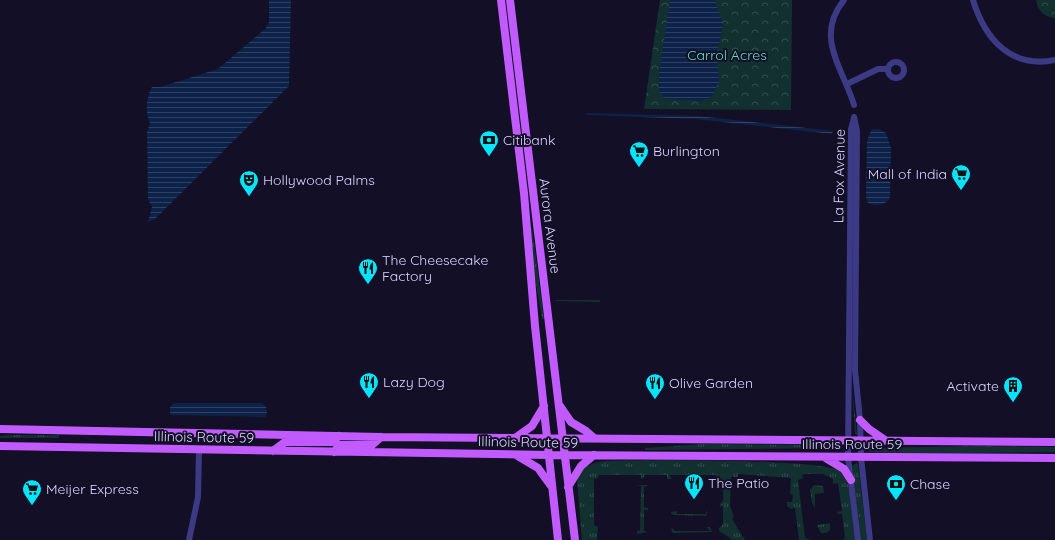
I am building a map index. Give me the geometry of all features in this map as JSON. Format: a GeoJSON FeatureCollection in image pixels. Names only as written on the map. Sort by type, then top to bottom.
{"type":"FeatureCollection","features":[{"type":"Feature","properties":{"kind":"main road","name":"Aurora Avenue"},"geometry":{"type":"LineString","coordinates":[[501,0],[524,193],[535,326],[558,540]]}},
{"type":"Feature","properties":{"kind":"main road","name":"Aurora Avenue"},"geometry":{"type":"LineString","coordinates":[[510,0],[575,540]]}},
{"type":"Feature","properties":{"kind":"main road"},"geometry":{"type":"LineString","coordinates":[[515,438],[532,426],[544,406]]}},
{"type":"Feature","properties":{"kind":"main road"},"geometry":{"type":"LineString","coordinates":[[559,406],[571,422],[594,438]]}},
{"type":"Feature","properties":{"kind":"main road"},"geometry":{"type":"LineString","coordinates":[[860,420],[868,429],[885,440]]}},
{"type":"Feature","properties":{"kind":"main road","name":"Illinois Route 59"},"geometry":{"type":"LineString","coordinates":[[0,429],[340,436],[1055,442]]}},
{"type":"Feature","properties":{"kind":"main road"},"geometry":{"type":"LineString","coordinates":[[273,451],[285,442],[332,442],[340,436]]}},
{"type":"Feature","properties":{"kind":"main road"},"geometry":{"type":"LineString","coordinates":[[334,452],[339,445],[372,445],[381,436]]}},
{"type":"Feature","properties":{"kind":"main road","name":"Illinois Route 59"},"geometry":{"type":"LineString","coordinates":[[0,446],[549,455],[1055,458]]}},
{"type":"Feature","properties":{"kind":"main road"},"geometry":{"type":"LineString","coordinates":[[515,454],[538,468],[552,487]]}},
{"type":"Feature","properties":{"kind":"main road"},"geometry":{"type":"LineString","coordinates":[[568,487],[581,466],[594,455]]}},
{"type":"Feature","properties":{"kind":"main road"},"geometry":{"type":"LineString","coordinates":[[824,456],[844,469],[851,480]]}},
{"type":"Feature","properties":{"kind":"street"},"geometry":{"type":"LineString","coordinates":[[844,0],[834,19],[831,42],[834,58],[847,84],[854,104]]}},
{"type":"Feature","properties":{"kind":"street"},"geometry":{"type":"LineString","coordinates":[[973,0],[988,30],[999,45],[1009,54],[1027,61],[1055,60]]}},
{"type":"Feature","properties":{"kind":"street"},"geometry":{"type":"LineString","coordinates":[[847,84],[878,70],[888,69]]}},
{"type":"Feature","properties":{"kind":"street","name":"La Fox Avenue"},"geometry":{"type":"LineString","coordinates":[[858,540],[848,457],[851,129],[854,117],[857,131],[855,370],[860,420],[861,457],[870,540]]}},
{"type":"Feature","properties":{"kind":"street"},"geometry":{"type":"LineString","coordinates":[[189,540],[198,497],[199,450]]}},
{"type":"Feature","properties":{"kind":"green space","name":"Carrol Acres"},"geometry":{"type":"Polygon","coordinates":[[[660,0],[792,0],[791,110],[644,109],[660,0]]]}},
{"type":"Feature","properties":{"kind":"green space"},"geometry":{"type":"Polygon","coordinates":[[[1036,0],[1055,0],[1055,18],[1042,13],[1036,0]]]}},
{"type":"Feature","properties":{"kind":"green space"},"geometry":{"type":"Polygon","coordinates":[[[530,228],[532,228],[544,319],[542,319],[533,267],[530,228]]]}},
{"type":"Feature","properties":{"kind":"green space"},"geometry":{"type":"Polygon","coordinates":[[[600,300],[600,302],[556,301],[600,300]]]}},
{"type":"Feature","properties":{"kind":"green space"},"geometry":{"type":"Polygon","coordinates":[[[852,387],[857,434],[855,434],[852,387]]]}},
{"type":"Feature","properties":{"kind":"green space"},"geometry":{"type":"Polygon","coordinates":[[[59,435],[59,438],[0,438],[0,436],[59,435]]]}},
{"type":"Feature","properties":{"kind":"green space"},"geometry":{"type":"Polygon","coordinates":[[[704,444],[839,445],[842,448],[645,450],[645,448],[704,444]]]}},
{"type":"Feature","properties":{"kind":"green space"},"geometry":{"type":"Polygon","coordinates":[[[978,446],[1055,447],[1055,452],[902,453],[866,450],[871,448],[978,446]]]}},
{"type":"Feature","properties":{"kind":"green space"},"geometry":{"type":"Polygon","coordinates":[[[655,460],[770,462],[829,467],[842,472],[848,485],[855,540],[841,540],[845,538],[842,514],[838,514],[837,512],[842,511],[838,483],[833,484],[833,479],[823,474],[805,474],[802,475],[803,478],[798,480],[805,538],[811,540],[799,540],[795,508],[791,509],[787,506],[787,502],[792,502],[793,495],[790,494],[791,478],[738,474],[738,477],[731,477],[730,506],[734,517],[732,519],[745,540],[733,540],[719,531],[719,528],[723,524],[723,505],[720,507],[720,504],[723,501],[723,480],[716,478],[716,475],[669,475],[672,479],[667,479],[667,475],[644,475],[644,478],[641,479],[641,475],[599,475],[598,478],[594,479],[594,525],[598,527],[597,540],[582,540],[577,481],[581,471],[588,465],[608,461],[655,460]]]}},
{"type":"Feature","properties":{"kind":"green space"},"geometry":{"type":"Polygon","coordinates":[[[856,463],[858,464],[867,540],[861,540],[852,466],[856,463]]]}},
{"type":"Feature","properties":{"kind":"green space"},"geometry":{"type":"Polygon","coordinates":[[[636,485],[649,485],[644,487],[644,507],[648,508],[648,510],[644,510],[644,531],[648,532],[637,534],[637,531],[640,531],[641,486],[636,485]]]}},
{"type":"Feature","properties":{"kind":"green space"},"geometry":{"type":"Polygon","coordinates":[[[814,485],[823,486],[824,493],[815,494],[815,508],[812,503],[810,490],[814,485]]]}},
{"type":"Feature","properties":{"kind":"green space"},"geometry":{"type":"Polygon","coordinates":[[[706,509],[707,514],[706,516],[673,515],[671,513],[677,511],[677,514],[706,514],[706,509]]]}},
{"type":"Feature","properties":{"kind":"green space"},"geometry":{"type":"Polygon","coordinates":[[[830,523],[830,530],[826,533],[821,533],[817,525],[830,523]]]}},
{"type":"Feature","properties":{"kind":"green space"},"geometry":{"type":"Polygon","coordinates":[[[707,527],[710,527],[712,532],[673,533],[671,530],[672,528],[675,531],[710,531],[707,527]]]}},
{"type":"Feature","properties":{"kind":"water"},"geometry":{"type":"Polygon","coordinates":[[[269,0],[291,0],[289,86],[155,219],[148,222],[152,207],[148,199],[147,132],[150,123],[147,114],[147,105],[148,96],[152,87],[160,87],[218,69],[265,29],[269,22],[269,0]]]}},
{"type":"Feature","properties":{"kind":"water"},"geometry":{"type":"Polygon","coordinates":[[[670,0],[715,0],[723,25],[717,53],[719,82],[713,94],[709,98],[701,101],[665,99],[659,92],[659,74],[670,0]]]}},
{"type":"Feature","properties":{"kind":"water"},"geometry":{"type":"Polygon","coordinates":[[[586,113],[698,116],[833,131],[832,134],[695,119],[587,115],[586,113]]]}},
{"type":"Feature","properties":{"kind":"water"},"geometry":{"type":"Polygon","coordinates":[[[872,129],[879,129],[886,133],[891,148],[890,196],[889,200],[877,205],[868,203],[866,197],[867,140],[872,129]]]}},
{"type":"Feature","properties":{"kind":"water"},"geometry":{"type":"Polygon","coordinates":[[[174,403],[261,403],[266,406],[267,414],[265,417],[173,415],[170,414],[170,407],[174,403]]]}},
{"type":"Feature","properties":{"kind":"place","name":"Citibank"},"geometry":{"type":"Point","coordinates":[489,157]}},
{"type":"Feature","properties":{"kind":"place","name":"Burlington"},"geometry":{"type":"Point","coordinates":[639,168]}},
{"type":"Feature","properties":{"kind":"place","name":"Mall of India"},"geometry":{"type":"Point","coordinates":[961,191]}},
{"type":"Feature","properties":{"kind":"place","name":"Hollywood Palms"},"geometry":{"type":"Point","coordinates":[249,197]}},
{"type":"Feature","properties":{"kind":"place","name":"The Cheesecake Factory"},"geometry":{"type":"Point","coordinates":[368,285]}},
{"type":"Feature","properties":{"kind":"place","name":"Lazy Dog"},"geometry":{"type":"Point","coordinates":[369,399]}},
{"type":"Feature","properties":{"kind":"place","name":"Olive Garden"},"geometry":{"type":"Point","coordinates":[655,400]}},
{"type":"Feature","properties":{"kind":"place","name":"Activate"},"geometry":{"type":"Point","coordinates":[1013,403]}},
{"type":"Feature","properties":{"kind":"place","name":"The Patio"},"geometry":{"type":"Point","coordinates":[694,500]}},
{"type":"Feature","properties":{"kind":"place","name":"Chase"},"geometry":{"type":"Point","coordinates":[896,501]}},
{"type":"Feature","properties":{"kind":"place","name":"Meijer Express"},"geometry":{"type":"Point","coordinates":[32,506]}}]}
